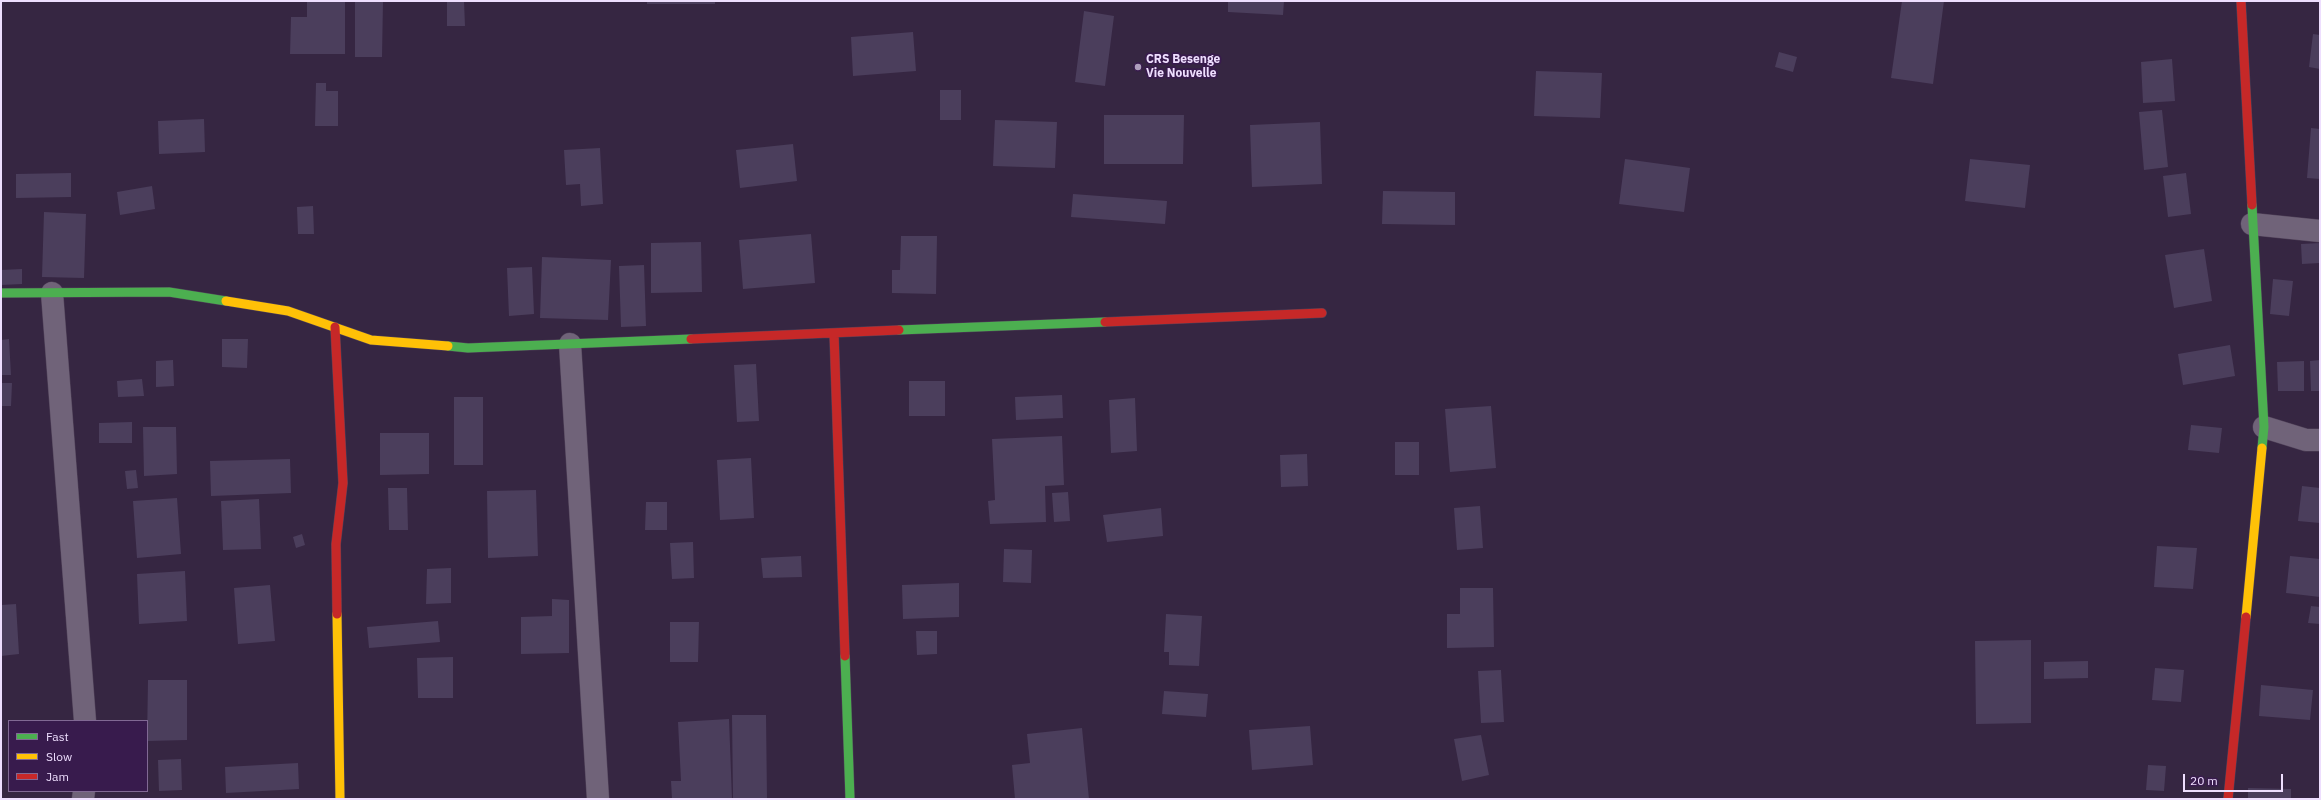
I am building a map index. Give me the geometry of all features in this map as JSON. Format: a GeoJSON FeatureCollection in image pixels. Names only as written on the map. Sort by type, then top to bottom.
{"type":"FeatureCollection","features":[{"type":"Feature","properties":{"kind":"street"},"geometry":{"type":"LineString","coordinates":[[2228,799],[2264,428],[2241,1]]}},
{"type":"Feature","properties":{"kind":"street"},"geometry":{"type":"LineString","coordinates":[[2252,224],[2320,231]]}},
{"type":"Feature","properties":{"kind":"street"},"geometry":{"type":"LineString","coordinates":[[1,293],[169,292],[288,311],[371,340],[468,348],[1322,313]]}},
{"type":"Feature","properties":{"kind":"street"},"geometry":{"type":"LineString","coordinates":[[52,293],[84,720]]}},
{"type":"Feature","properties":{"kind":"street"},"geometry":{"type":"LineString","coordinates":[[335,327],[343,483],[336,544],[340,799]]}},
{"type":"Feature","properties":{"kind":"street"},"geometry":{"type":"LineString","coordinates":[[834,333],[850,799]]}},
{"type":"Feature","properties":{"kind":"street"},"geometry":{"type":"LineString","coordinates":[[570,344],[598,799]]}},
{"type":"Feature","properties":{"kind":"street"},"geometry":{"type":"LineString","coordinates":[[2264,428],[2306,440],[2320,440]]}},
{"type":"Feature","properties":{"kind":"building"},"geometry":{"type":"Polygon","coordinates":[[[307,1],[345,1],[345,54],[290,54],[291,17],[307,17],[307,1]]]}},
{"type":"Feature","properties":{"kind":"building"},"geometry":{"type":"Polygon","coordinates":[[[355,1],[383,1],[382,57],[355,57],[355,1]]]}},
{"type":"Feature","properties":{"kind":"building"},"geometry":{"type":"Polygon","coordinates":[[[447,1],[464,1],[465,26],[447,26],[447,1]]]}},
{"type":"Feature","properties":{"kind":"building"},"geometry":{"type":"Polygon","coordinates":[[[647,1],[715,1],[715,4],[647,4],[647,1]]]}},
{"type":"Feature","properties":{"kind":"building"},"geometry":{"type":"Polygon","coordinates":[[[1228,1],[1284,1],[1283,15],[1228,12],[1228,1]]]}},
{"type":"Feature","properties":{"kind":"building"},"geometry":{"type":"Polygon","coordinates":[[[1902,1],[1944,1],[1933,84],[1891,78],[1902,1]]]}},
{"type":"Feature","properties":{"kind":"building"},"geometry":{"type":"Polygon","coordinates":[[[1084,11],[1114,16],[1105,86],[1075,82],[1084,11]]]}},
{"type":"Feature","properties":{"kind":"building"},"geometry":{"type":"Polygon","coordinates":[[[913,32],[916,71],[853,76],[851,37],[913,32]]]}},
{"type":"Feature","properties":{"kind":"building"},"geometry":{"type":"Polygon","coordinates":[[[2313,34],[2320,35],[2320,69],[2309,67],[2313,34]]]}},
{"type":"Feature","properties":{"kind":"building"},"geometry":{"type":"Polygon","coordinates":[[[1779,52],[1797,57],[1793,72],[1775,67],[1779,52]]]}},
{"type":"Feature","properties":{"kind":"building"},"geometry":{"type":"Polygon","coordinates":[[[2172,59],[2175,101],[2143,103],[2141,62],[2172,59]]]}},
{"type":"Feature","properties":{"kind":"building"},"geometry":{"type":"Polygon","coordinates":[[[1536,71],[1602,73],[1600,118],[1534,116],[1536,71]]]}},
{"type":"Feature","properties":{"kind":"building"},"geometry":{"type":"Polygon","coordinates":[[[316,83],[326,83],[326,91],[338,91],[338,126],[315,126],[316,83]]]}},
{"type":"Feature","properties":{"kind":"building"},"geometry":{"type":"Polygon","coordinates":[[[940,90],[961,90],[961,120],[940,120],[940,90]]]}},
{"type":"Feature","properties":{"kind":"building"},"geometry":{"type":"Polygon","coordinates":[[[2162,110],[2168,167],[2144,170],[2139,112],[2162,110]]]}},
{"type":"Feature","properties":{"kind":"building"},"geometry":{"type":"Polygon","coordinates":[[[1104,115],[1184,115],[1183,164],[1104,164],[1104,115]]]}},
{"type":"Feature","properties":{"kind":"building"},"geometry":{"type":"Polygon","coordinates":[[[204,119],[205,152],[159,154],[158,121],[204,119]]]}},
{"type":"Feature","properties":{"kind":"building"},"geometry":{"type":"Polygon","coordinates":[[[995,120],[1057,122],[1055,168],[993,166],[995,120]]]}},
{"type":"Feature","properties":{"kind":"building"},"geometry":{"type":"Polygon","coordinates":[[[1320,122],[1322,184],[1252,187],[1250,125],[1320,122]]]}},
{"type":"Feature","properties":{"kind":"building"},"geometry":{"type":"Polygon","coordinates":[[[2311,128],[2320,129],[2320,179],[2307,178],[2311,128]]]}},
{"type":"Feature","properties":{"kind":"building"},"geometry":{"type":"Polygon","coordinates":[[[793,144],[797,181],[740,188],[736,150],[793,144]]]}},
{"type":"Feature","properties":{"kind":"building"},"geometry":{"type":"Polygon","coordinates":[[[600,148],[603,204],[581,206],[580,184],[566,185],[564,150],[600,148]]]}},
{"type":"Feature","properties":{"kind":"building"},"geometry":{"type":"Polygon","coordinates":[[[1625,159],[1690,168],[1684,212],[1619,204],[1625,159]]]}},
{"type":"Feature","properties":{"kind":"building"},"geometry":{"type":"Polygon","coordinates":[[[1970,159],[2030,165],[2025,208],[1965,201],[1970,159]]]}},
{"type":"Feature","properties":{"kind":"building"},"geometry":{"type":"Polygon","coordinates":[[[71,173],[71,197],[16,198],[16,174],[71,173]]]}},
{"type":"Feature","properties":{"kind":"building"},"geometry":{"type":"Polygon","coordinates":[[[2186,173],[2191,214],[2168,217],[2163,176],[2186,173]]]}},
{"type":"Feature","properties":{"kind":"building"},"geometry":{"type":"Polygon","coordinates":[[[152,186],[155,209],[120,215],[117,192],[152,186]]]}},
{"type":"Feature","properties":{"kind":"building"},"geometry":{"type":"Polygon","coordinates":[[[1383,191],[1455,192],[1455,225],[1382,224],[1383,191]]]}},
{"type":"Feature","properties":{"kind":"building"},"geometry":{"type":"Polygon","coordinates":[[[1073,194],[1167,201],[1165,224],[1071,217],[1073,194]]]}},
{"type":"Feature","properties":{"kind":"building"},"geometry":{"type":"Polygon","coordinates":[[[313,206],[314,234],[298,234],[297,207],[313,206]]]}},
{"type":"Feature","properties":{"kind":"building"},"geometry":{"type":"Polygon","coordinates":[[[44,212],[86,214],[84,278],[42,277],[44,212]]]}},
{"type":"Feature","properties":{"kind":"building"},"geometry":{"type":"Polygon","coordinates":[[[811,234],[815,283],[743,289],[739,240],[811,234]]]}},
{"type":"Feature","properties":{"kind":"building"},"geometry":{"type":"Polygon","coordinates":[[[901,236],[937,236],[936,294],[892,293],[892,270],[900,270],[901,236]]]}},
{"type":"Feature","properties":{"kind":"building"},"geometry":{"type":"Polygon","coordinates":[[[701,242],[702,292],[651,293],[651,243],[701,242]]]}},
{"type":"Feature","properties":{"kind":"building"},"geometry":{"type":"Polygon","coordinates":[[[2320,243],[2320,263],[2302,264],[2301,244],[2320,243]]]}},
{"type":"Feature","properties":{"kind":"building"},"geometry":{"type":"Polygon","coordinates":[[[2204,249],[2212,301],[2174,308],[2165,255],[2204,249]]]}},
{"type":"Feature","properties":{"kind":"building"},"geometry":{"type":"Polygon","coordinates":[[[542,257],[611,260],[608,320],[540,318],[542,257]]]}},
{"type":"Feature","properties":{"kind":"building"},"geometry":{"type":"Polygon","coordinates":[[[644,265],[646,326],[621,327],[619,266],[644,265]]]}},
{"type":"Feature","properties":{"kind":"building"},"geometry":{"type":"Polygon","coordinates":[[[532,267],[534,314],[509,316],[507,268],[532,267]]]}},
{"type":"Feature","properties":{"kind":"building"},"geometry":{"type":"Polygon","coordinates":[[[22,269],[22,284],[1,285],[1,270],[22,269]]]}},
{"type":"Feature","properties":{"kind":"building"},"geometry":{"type":"Polygon","coordinates":[[[2273,279],[2293,281],[2289,316],[2270,314],[2273,279]]]}},
{"type":"Feature","properties":{"kind":"building"},"geometry":{"type":"Polygon","coordinates":[[[9,339],[11,375],[1,375],[1,340],[9,339]]]}},
{"type":"Feature","properties":{"kind":"building"},"geometry":{"type":"Polygon","coordinates":[[[222,339],[248,339],[247,368],[222,367],[222,339]]]}},
{"type":"Feature","properties":{"kind":"building"},"geometry":{"type":"Polygon","coordinates":[[[2230,345],[2235,376],[2183,385],[2178,354],[2230,345]]]}},
{"type":"Feature","properties":{"kind":"building"},"geometry":{"type":"Polygon","coordinates":[[[173,360],[174,386],[156,387],[156,361],[173,360]]]}},
{"type":"Feature","properties":{"kind":"building"},"geometry":{"type":"Polygon","coordinates":[[[2320,360],[2320,391],[2311,391],[2310,361],[2320,360]]]}},
{"type":"Feature","properties":{"kind":"building"},"geometry":{"type":"Polygon","coordinates":[[[2304,361],[2304,391],[2278,391],[2277,362],[2304,361]]]}},
{"type":"Feature","properties":{"kind":"building"},"geometry":{"type":"Polygon","coordinates":[[[756,364],[759,421],[737,422],[734,365],[756,364]]]}},
{"type":"Feature","properties":{"kind":"building"},"geometry":{"type":"Polygon","coordinates":[[[142,379],[144,396],[118,397],[117,381],[142,379]]]}},
{"type":"Feature","properties":{"kind":"building"},"geometry":{"type":"Polygon","coordinates":[[[909,381],[945,381],[945,416],[909,416],[909,381]]]}},
{"type":"Feature","properties":{"kind":"building"},"geometry":{"type":"Polygon","coordinates":[[[1,383],[12,383],[11,406],[1,406],[1,383]]]}},
{"type":"Feature","properties":{"kind":"building"},"geometry":{"type":"Polygon","coordinates":[[[1062,395],[1063,418],[1016,420],[1015,397],[1062,395]]]}},
{"type":"Feature","properties":{"kind":"building"},"geometry":{"type":"Polygon","coordinates":[[[454,397],[483,397],[483,465],[454,465],[454,397]]]}},
{"type":"Feature","properties":{"kind":"building"},"geometry":{"type":"Polygon","coordinates":[[[1135,398],[1137,451],[1111,453],[1109,400],[1135,398]]]}},
{"type":"Feature","properties":{"kind":"building"},"geometry":{"type":"Polygon","coordinates":[[[1491,406],[1496,468],[1450,472],[1445,409],[1491,406]]]}},
{"type":"Feature","properties":{"kind":"building"},"geometry":{"type":"Polygon","coordinates":[[[132,422],[132,443],[99,443],[99,423],[132,422]]]}},
{"type":"Feature","properties":{"kind":"building"},"geometry":{"type":"Polygon","coordinates":[[[2191,425],[2222,428],[2219,453],[2188,450],[2191,425]]]}},
{"type":"Feature","properties":{"kind":"building"},"geometry":{"type":"Polygon","coordinates":[[[143,427],[176,427],[177,474],[144,476],[143,427]]]}},
{"type":"Feature","properties":{"kind":"building"},"geometry":{"type":"Polygon","coordinates":[[[380,433],[429,433],[429,474],[380,475],[380,433]]]}},
{"type":"Feature","properties":{"kind":"building"},"geometry":{"type":"Polygon","coordinates":[[[1062,436],[1064,485],[1045,486],[1046,522],[990,524],[988,501],[995,500],[992,439],[1062,436]]]}},
{"type":"Feature","properties":{"kind":"building"},"geometry":{"type":"Polygon","coordinates":[[[1395,442],[1419,442],[1419,475],[1395,475],[1395,442]]]}},
{"type":"Feature","properties":{"kind":"building"},"geometry":{"type":"Polygon","coordinates":[[[1307,454],[1308,486],[1281,487],[1280,455],[1307,454]]]}},
{"type":"Feature","properties":{"kind":"building"},"geometry":{"type":"Polygon","coordinates":[[[751,458],[754,518],[720,520],[717,460],[751,458]]]}},
{"type":"Feature","properties":{"kind":"building"},"geometry":{"type":"Polygon","coordinates":[[[290,459],[291,493],[211,496],[210,461],[290,459]]]}},
{"type":"Feature","properties":{"kind":"building"},"geometry":{"type":"Polygon","coordinates":[[[136,470],[138,488],[127,489],[125,471],[136,470]]]}},
{"type":"Feature","properties":{"kind":"building"},"geometry":{"type":"Polygon","coordinates":[[[2302,486],[2320,488],[2320,523],[2298,521],[2302,486]]]}},
{"type":"Feature","properties":{"kind":"building"},"geometry":{"type":"Polygon","coordinates":[[[388,488],[407,488],[408,530],[389,530],[388,488]]]}},
{"type":"Feature","properties":{"kind":"building"},"geometry":{"type":"Polygon","coordinates":[[[536,490],[538,556],[488,558],[487,491],[536,490]]]}},
{"type":"Feature","properties":{"kind":"building"},"geometry":{"type":"Polygon","coordinates":[[[1068,492],[1070,521],[1054,522],[1052,493],[1068,492]]]}},
{"type":"Feature","properties":{"kind":"building"},"geometry":{"type":"Polygon","coordinates":[[[177,498],[181,554],[137,558],[133,501],[177,498]]]}},
{"type":"Feature","properties":{"kind":"building"},"geometry":{"type":"Polygon","coordinates":[[[259,499],[261,549],[223,550],[221,501],[259,499]]]}},
{"type":"Feature","properties":{"kind":"building"},"geometry":{"type":"Polygon","coordinates":[[[646,502],[667,502],[667,530],[645,530],[646,502]]]}},
{"type":"Feature","properties":{"kind":"building"},"geometry":{"type":"Polygon","coordinates":[[[1480,506],[1483,548],[1457,550],[1454,508],[1480,506]]]}},
{"type":"Feature","properties":{"kind":"building"},"geometry":{"type":"Polygon","coordinates":[[[1161,508],[1163,536],[1107,542],[1103,515],[1161,508]]]}},
{"type":"Feature","properties":{"kind":"building"},"geometry":{"type":"Polygon","coordinates":[[[302,534],[305,545],[296,548],[293,537],[302,534]]]}},
{"type":"Feature","properties":{"kind":"building"},"geometry":{"type":"Polygon","coordinates":[[[693,542],[694,578],[672,579],[670,543],[693,542]]]}},
{"type":"Feature","properties":{"kind":"building"},"geometry":{"type":"Polygon","coordinates":[[[2157,546],[2197,548],[2193,589],[2154,587],[2157,546]]]}},
{"type":"Feature","properties":{"kind":"building"},"geometry":{"type":"Polygon","coordinates":[[[1004,549],[1032,550],[1031,583],[1003,582],[1004,549]]]}},
{"type":"Feature","properties":{"kind":"building"},"geometry":{"type":"Polygon","coordinates":[[[801,556],[802,577],[763,578],[761,558],[801,556]]]}},
{"type":"Feature","properties":{"kind":"building"},"geometry":{"type":"Polygon","coordinates":[[[2290,556],[2320,559],[2320,597],[2286,593],[2290,556]]]}},
{"type":"Feature","properties":{"kind":"building"},"geometry":{"type":"Polygon","coordinates":[[[451,568],[451,603],[426,604],[427,569],[451,568]]]}},
{"type":"Feature","properties":{"kind":"building"},"geometry":{"type":"Polygon","coordinates":[[[185,571],[187,621],[139,624],[137,574],[185,571]]]}},
{"type":"Feature","properties":{"kind":"building"},"geometry":{"type":"Polygon","coordinates":[[[959,583],[959,617],[903,619],[902,585],[959,583]]]}},
{"type":"Feature","properties":{"kind":"building"},"geometry":{"type":"Polygon","coordinates":[[[270,585],[275,641],[238,644],[234,588],[270,585]]]}},
{"type":"Feature","properties":{"kind":"building"},"geometry":{"type":"Polygon","coordinates":[[[1460,588],[1493,588],[1494,647],[1447,648],[1447,614],[1460,614],[1460,588]]]}},
{"type":"Feature","properties":{"kind":"building"},"geometry":{"type":"Polygon","coordinates":[[[552,599],[569,600],[569,653],[521,654],[521,617],[552,616],[552,599]]]}},
{"type":"Feature","properties":{"kind":"building"},"geometry":{"type":"Polygon","coordinates":[[[16,604],[19,654],[1,656],[1,605],[16,604]]]}},
{"type":"Feature","properties":{"kind":"building"},"geometry":{"type":"Polygon","coordinates":[[[2311,606],[2320,607],[2320,624],[2308,623],[2311,606]]]}},
{"type":"Feature","properties":{"kind":"building"},"geometry":{"type":"Polygon","coordinates":[[[1166,614],[1202,616],[1199,666],[1169,665],[1169,652],[1164,652],[1166,614]]]}},
{"type":"Feature","properties":{"kind":"building"},"geometry":{"type":"Polygon","coordinates":[[[438,621],[440,642],[369,648],[367,627],[438,621]]]}},
{"type":"Feature","properties":{"kind":"building"},"geometry":{"type":"Polygon","coordinates":[[[670,622],[699,622],[698,662],[670,662],[670,622]]]}},
{"type":"Feature","properties":{"kind":"building"},"geometry":{"type":"Polygon","coordinates":[[[916,631],[937,631],[937,654],[917,655],[916,631]]]}},
{"type":"Feature","properties":{"kind":"building"},"geometry":{"type":"Polygon","coordinates":[[[2031,640],[2031,723],[1976,724],[1975,641],[2031,640]]]}},
{"type":"Feature","properties":{"kind":"building"},"geometry":{"type":"Polygon","coordinates":[[[453,657],[453,698],[418,698],[417,658],[453,657]]]}},
{"type":"Feature","properties":{"kind":"building"},"geometry":{"type":"Polygon","coordinates":[[[2088,661],[2088,678],[2044,679],[2044,662],[2088,661]]]}},
{"type":"Feature","properties":{"kind":"building"},"geometry":{"type":"Polygon","coordinates":[[[2155,668],[2184,670],[2181,702],[2152,700],[2155,668]]]}},
{"type":"Feature","properties":{"kind":"building"},"geometry":{"type":"Polygon","coordinates":[[[1501,670],[1504,722],[1481,723],[1478,671],[1501,670]]]}},
{"type":"Feature","properties":{"kind":"building"},"geometry":{"type":"Polygon","coordinates":[[[148,680],[187,680],[187,740],[148,741],[148,680]]]}},
{"type":"Feature","properties":{"kind":"building"},"geometry":{"type":"Polygon","coordinates":[[[2261,685],[2313,690],[2310,720],[2259,716],[2261,685]]]}},
{"type":"Feature","properties":{"kind":"building"},"geometry":{"type":"Polygon","coordinates":[[[1164,691],[1208,694],[1206,717],[1162,714],[1164,691]]]}},
{"type":"Feature","properties":{"kind":"building"},"geometry":{"type":"Polygon","coordinates":[[[732,715],[766,715],[767,799],[733,799],[732,715]]]}},
{"type":"Feature","properties":{"kind":"building"},"geometry":{"type":"Polygon","coordinates":[[[729,719],[732,799],[672,799],[671,781],[681,781],[678,722],[729,719]]]}},
{"type":"Feature","properties":{"kind":"building"},"geometry":{"type":"Polygon","coordinates":[[[1310,726],[1313,765],[1252,770],[1249,730],[1310,726]]]}},
{"type":"Feature","properties":{"kind":"building"},"geometry":{"type":"Polygon","coordinates":[[[1082,728],[1089,799],[1015,799],[1012,765],[1030,763],[1027,734],[1082,728]]]}},
{"type":"Feature","properties":{"kind":"building"},"geometry":{"type":"Polygon","coordinates":[[[1481,735],[1489,775],[1462,781],[1454,739],[1481,735]]]}},
{"type":"Feature","properties":{"kind":"building"},"geometry":{"type":"Polygon","coordinates":[[[181,759],[182,790],[159,791],[158,760],[181,759]]]}},
{"type":"Feature","properties":{"kind":"building"},"geometry":{"type":"Polygon","coordinates":[[[298,763],[299,789],[226,793],[225,767],[298,763]]]}},
{"type":"Feature","properties":{"kind":"building"},"geometry":{"type":"Polygon","coordinates":[[[2148,765],[2166,766],[2164,791],[2146,790],[2148,765]]]}},
{"type":"Feature","properties":{"kind":"building"},"geometry":{"type":"Polygon","coordinates":[[[2248,788],[2291,789],[2291,799],[2248,799],[2248,788]]]}},
{"type":"Feature","properties":{"kind":"traffic: fast"},"geometry":{"type":"LineString","coordinates":[[2252,205],[2264,427],[2262,448]]}},
{"type":"Feature","properties":{"kind":"traffic: fast"},"geometry":{"type":"LineString","coordinates":[[1,293],[169,292],[226,301]]}},
{"type":"Feature","properties":{"kind":"traffic: fast"},"geometry":{"type":"LineString","coordinates":[[899,330],[1105,322]]}},
{"type":"Feature","properties":{"kind":"traffic: fast"},"geometry":{"type":"LineString","coordinates":[[448,346],[468,348],[691,339]]}},
{"type":"Feature","properties":{"kind":"traffic: fast"},"geometry":{"type":"LineString","coordinates":[[845,656],[850,799]]}},
{"type":"Feature","properties":{"kind":"traffic: slow"},"geometry":{"type":"LineString","coordinates":[[226,301],[288,311],[371,340],[448,346]]}},
{"type":"Feature","properties":{"kind":"traffic: slow"},"geometry":{"type":"LineString","coordinates":[[2246,617],[2262,448]]}},
{"type":"Feature","properties":{"kind":"traffic: slow"},"geometry":{"type":"LineString","coordinates":[[337,614],[340,799]]}},
{"type":"Feature","properties":{"kind":"traffic: jam"},"geometry":{"type":"LineString","coordinates":[[2241,1],[2252,205]]}},
{"type":"Feature","properties":{"kind":"traffic: jam"},"geometry":{"type":"LineString","coordinates":[[1105,322],[1322,313]]}},
{"type":"Feature","properties":{"kind":"traffic: jam"},"geometry":{"type":"LineString","coordinates":[[335,327],[343,483],[336,544],[337,614]]}},
{"type":"Feature","properties":{"kind":"traffic: jam"},"geometry":{"type":"LineString","coordinates":[[691,339],[899,330]]}},
{"type":"Feature","properties":{"kind":"traffic: jam"},"geometry":{"type":"LineString","coordinates":[[834,333],[845,656]]}},
{"type":"Feature","properties":{"kind":"traffic: jam"},"geometry":{"type":"LineString","coordinates":[[2228,799],[2246,617]]}},
{"type":"Feature","properties":{"kind":"place","name":"CRS Besenge Vie Nouvelle"},"geometry":{"type":"Point","coordinates":[1138,67]}}]}
